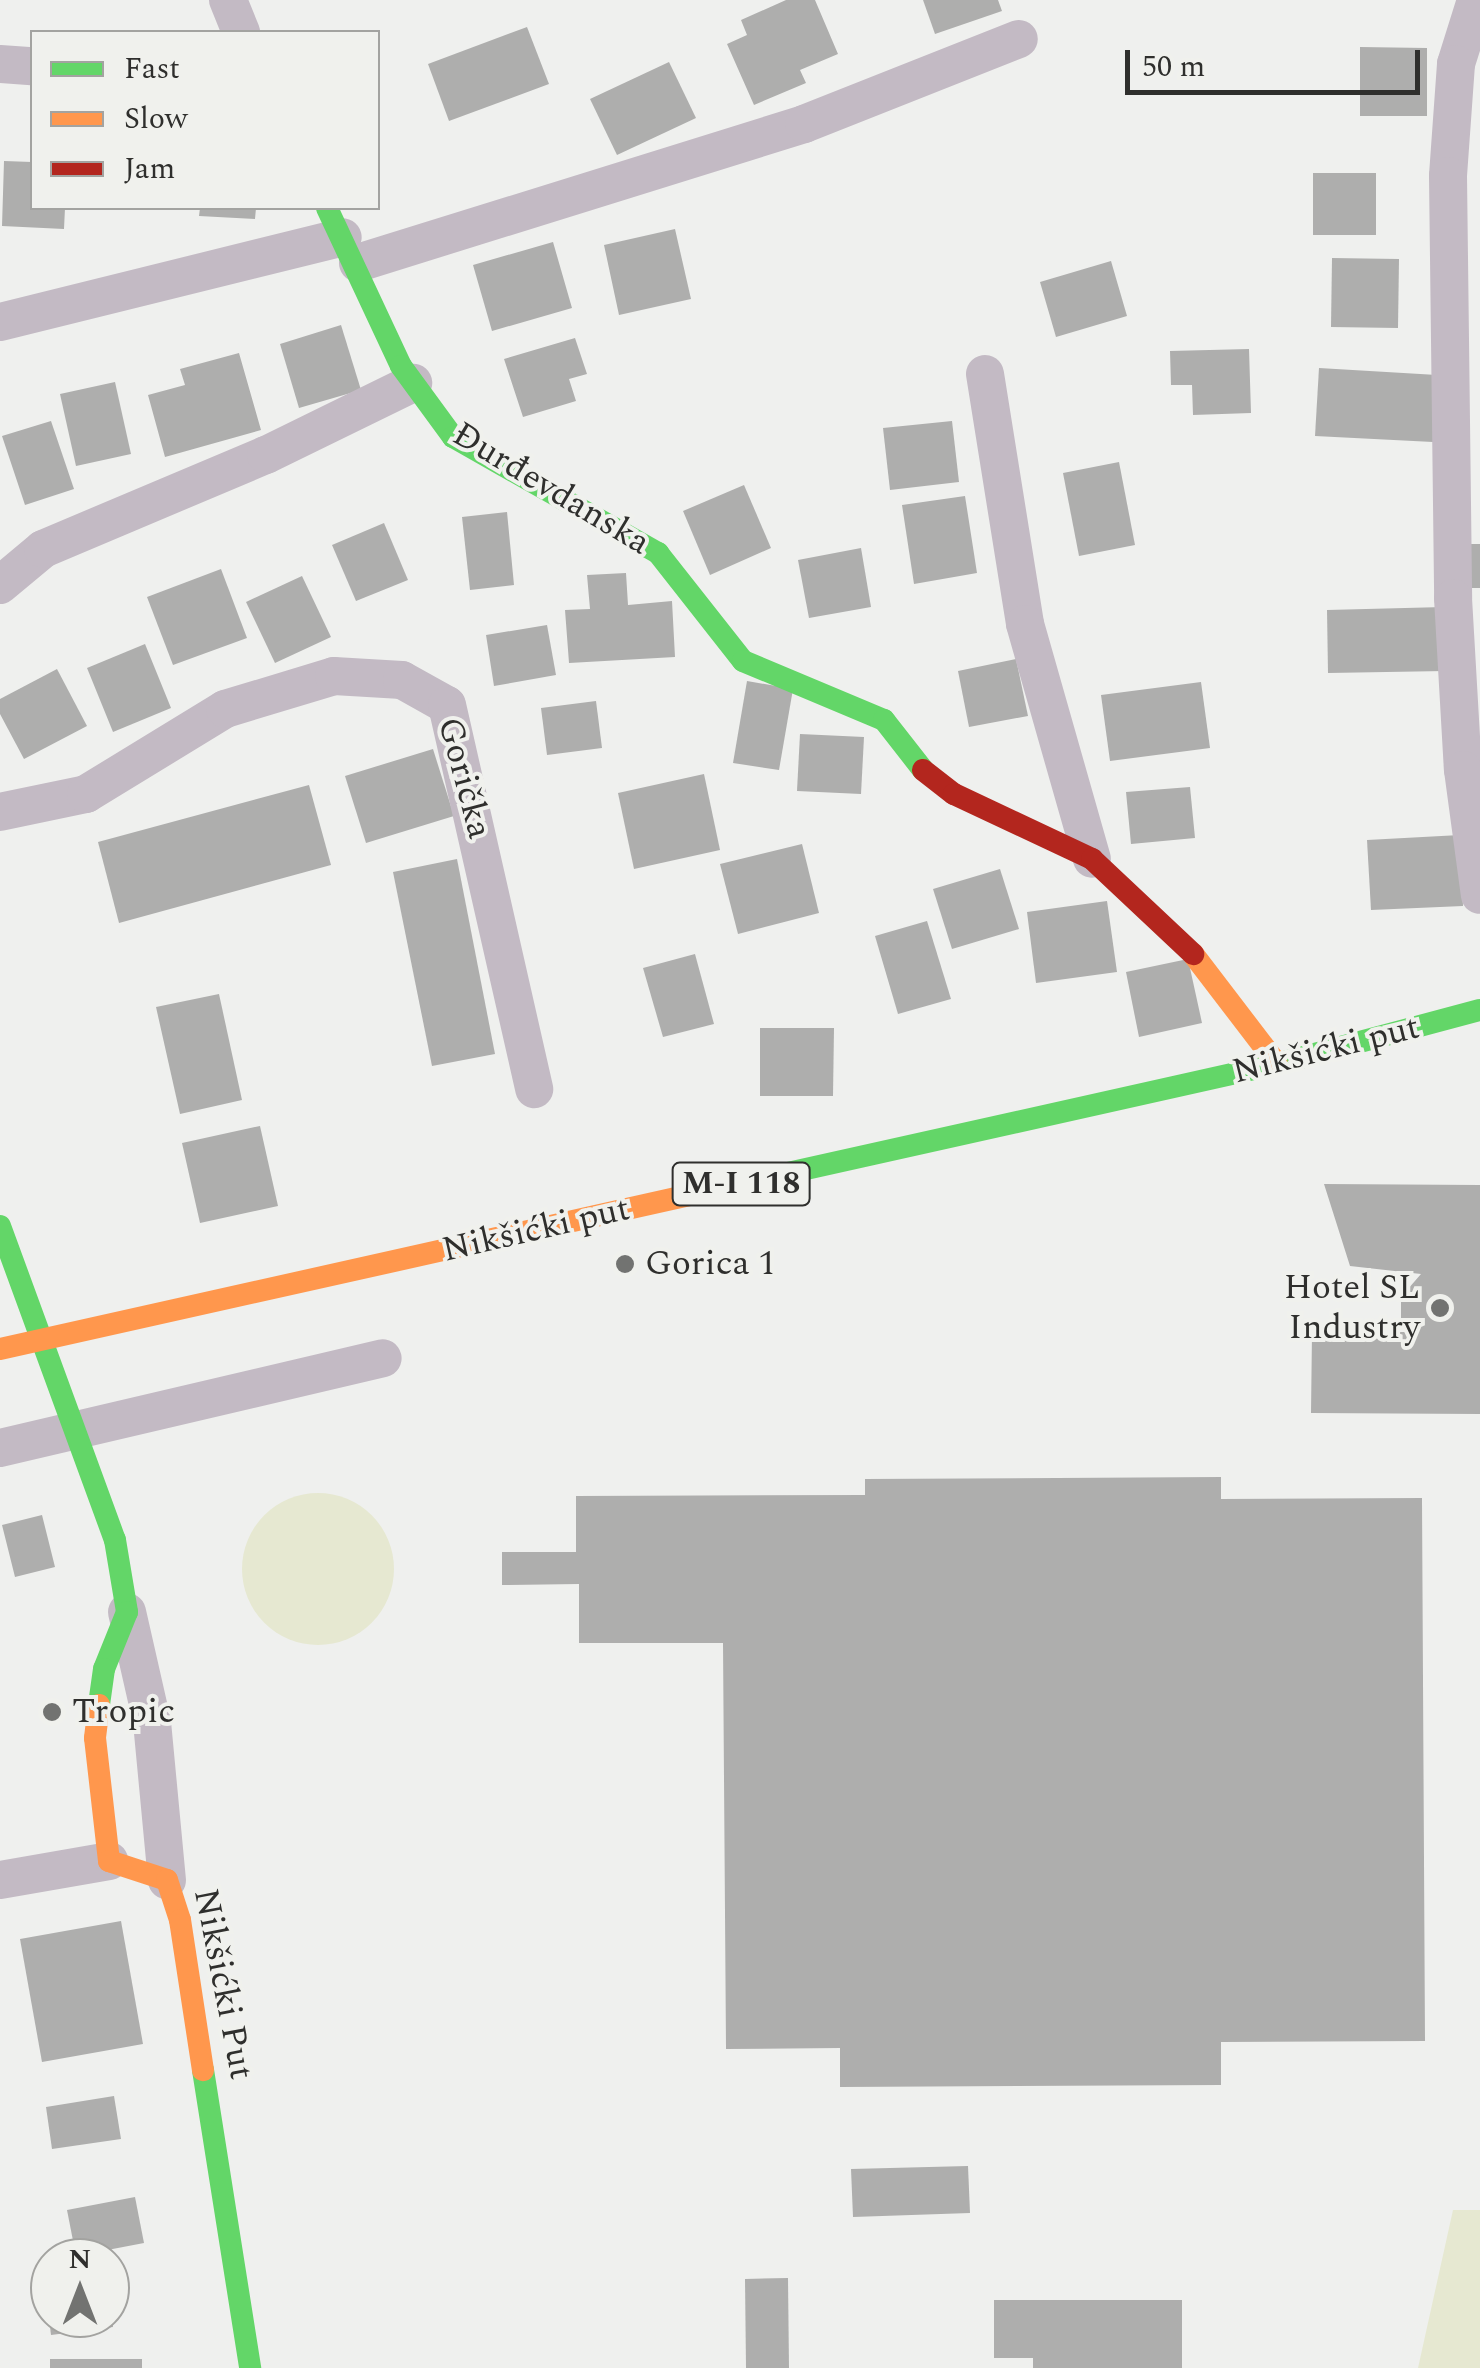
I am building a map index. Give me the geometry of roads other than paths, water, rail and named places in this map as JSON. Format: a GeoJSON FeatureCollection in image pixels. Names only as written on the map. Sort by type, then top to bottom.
{"type":"FeatureCollection","features":[{"type":"Feature","properties":{"kind":"street"},"geometry":{"type":"LineString","coordinates":[[228,0],[241,30]]}},
{"type":"Feature","properties":{"kind":"street"},"geometry":{"type":"LineString","coordinates":[[1476,0],[1456,64],[1448,176],[1453,598],[1463,770],[1480,895]]}},
{"type":"Feature","properties":{"kind":"street"},"geometry":{"type":"LineString","coordinates":[[0,322],[804,124],[1019,39]]}},
{"type":"Feature","properties":{"kind":"street"},"geometry":{"type":"LineString","coordinates":[[0,64],[30,66]]}},
{"type":"Feature","properties":{"kind":"street","name":"Đurđevdanska"},"geometry":{"type":"LineString","coordinates":[[343,236],[413,383],[453,437],[658,553],[743,661],[884,720],[916,764],[954,794],[1092,859],[1212,971],[1277,1064]]}},
{"type":"Feature","properties":{"kind":"street"},"geometry":{"type":"LineString","coordinates":[[985,374],[1025,624],[1092,859]]}},
{"type":"Feature","properties":{"kind":"street"},"geometry":{"type":"LineString","coordinates":[[0,585],[43,549],[266,455],[413,383]]}},
{"type":"Feature","properties":{"kind":"street","name":"Gorička"},"geometry":{"type":"LineString","coordinates":[[0,812],[86,794],[225,709],[334,676],[402,680],[447,704],[534,1089]]}},
{"type":"Feature","properties":{"kind":"street","name":"Nikšićki put"},"geometry":{"type":"LineString","coordinates":[[0,1349],[1277,1064],[1480,1010]]}},
{"type":"Feature","properties":{"kind":"street"},"geometry":{"type":"LineString","coordinates":[[0,1226],[46,1338],[115,1540],[152,1722],[168,1880]]}},
{"type":"Feature","properties":{"kind":"street"},"geometry":{"type":"LineString","coordinates":[[0,1448],[382,1358]]}},
{"type":"Feature","properties":{"kind":"street"},"geometry":{"type":"LineString","coordinates":[[0,1880],[109,1860],[95,1738],[104,1669],[127,1612]]}},
{"type":"Feature","properties":{"kind":"street","name":"Nikšićki Put"},"geometry":{"type":"LineString","coordinates":[[109,1860],[168,1880],[191,1979],[250,2368]]}},
{"type":"Feature","properties":{"kind":"place","name":"Gorica 1"},"geometry":{"type":"Point","coordinates":[625,1264]}},
{"type":"Feature","properties":{"kind":"place","name":"Hotel SL Industry"},"geometry":{"type":"Point","coordinates":[1440,1308]}},
{"type":"Feature","properties":{"kind":"place","name":"Tropic"},"geometry":{"type":"Point","coordinates":[52,1712]}}]}
